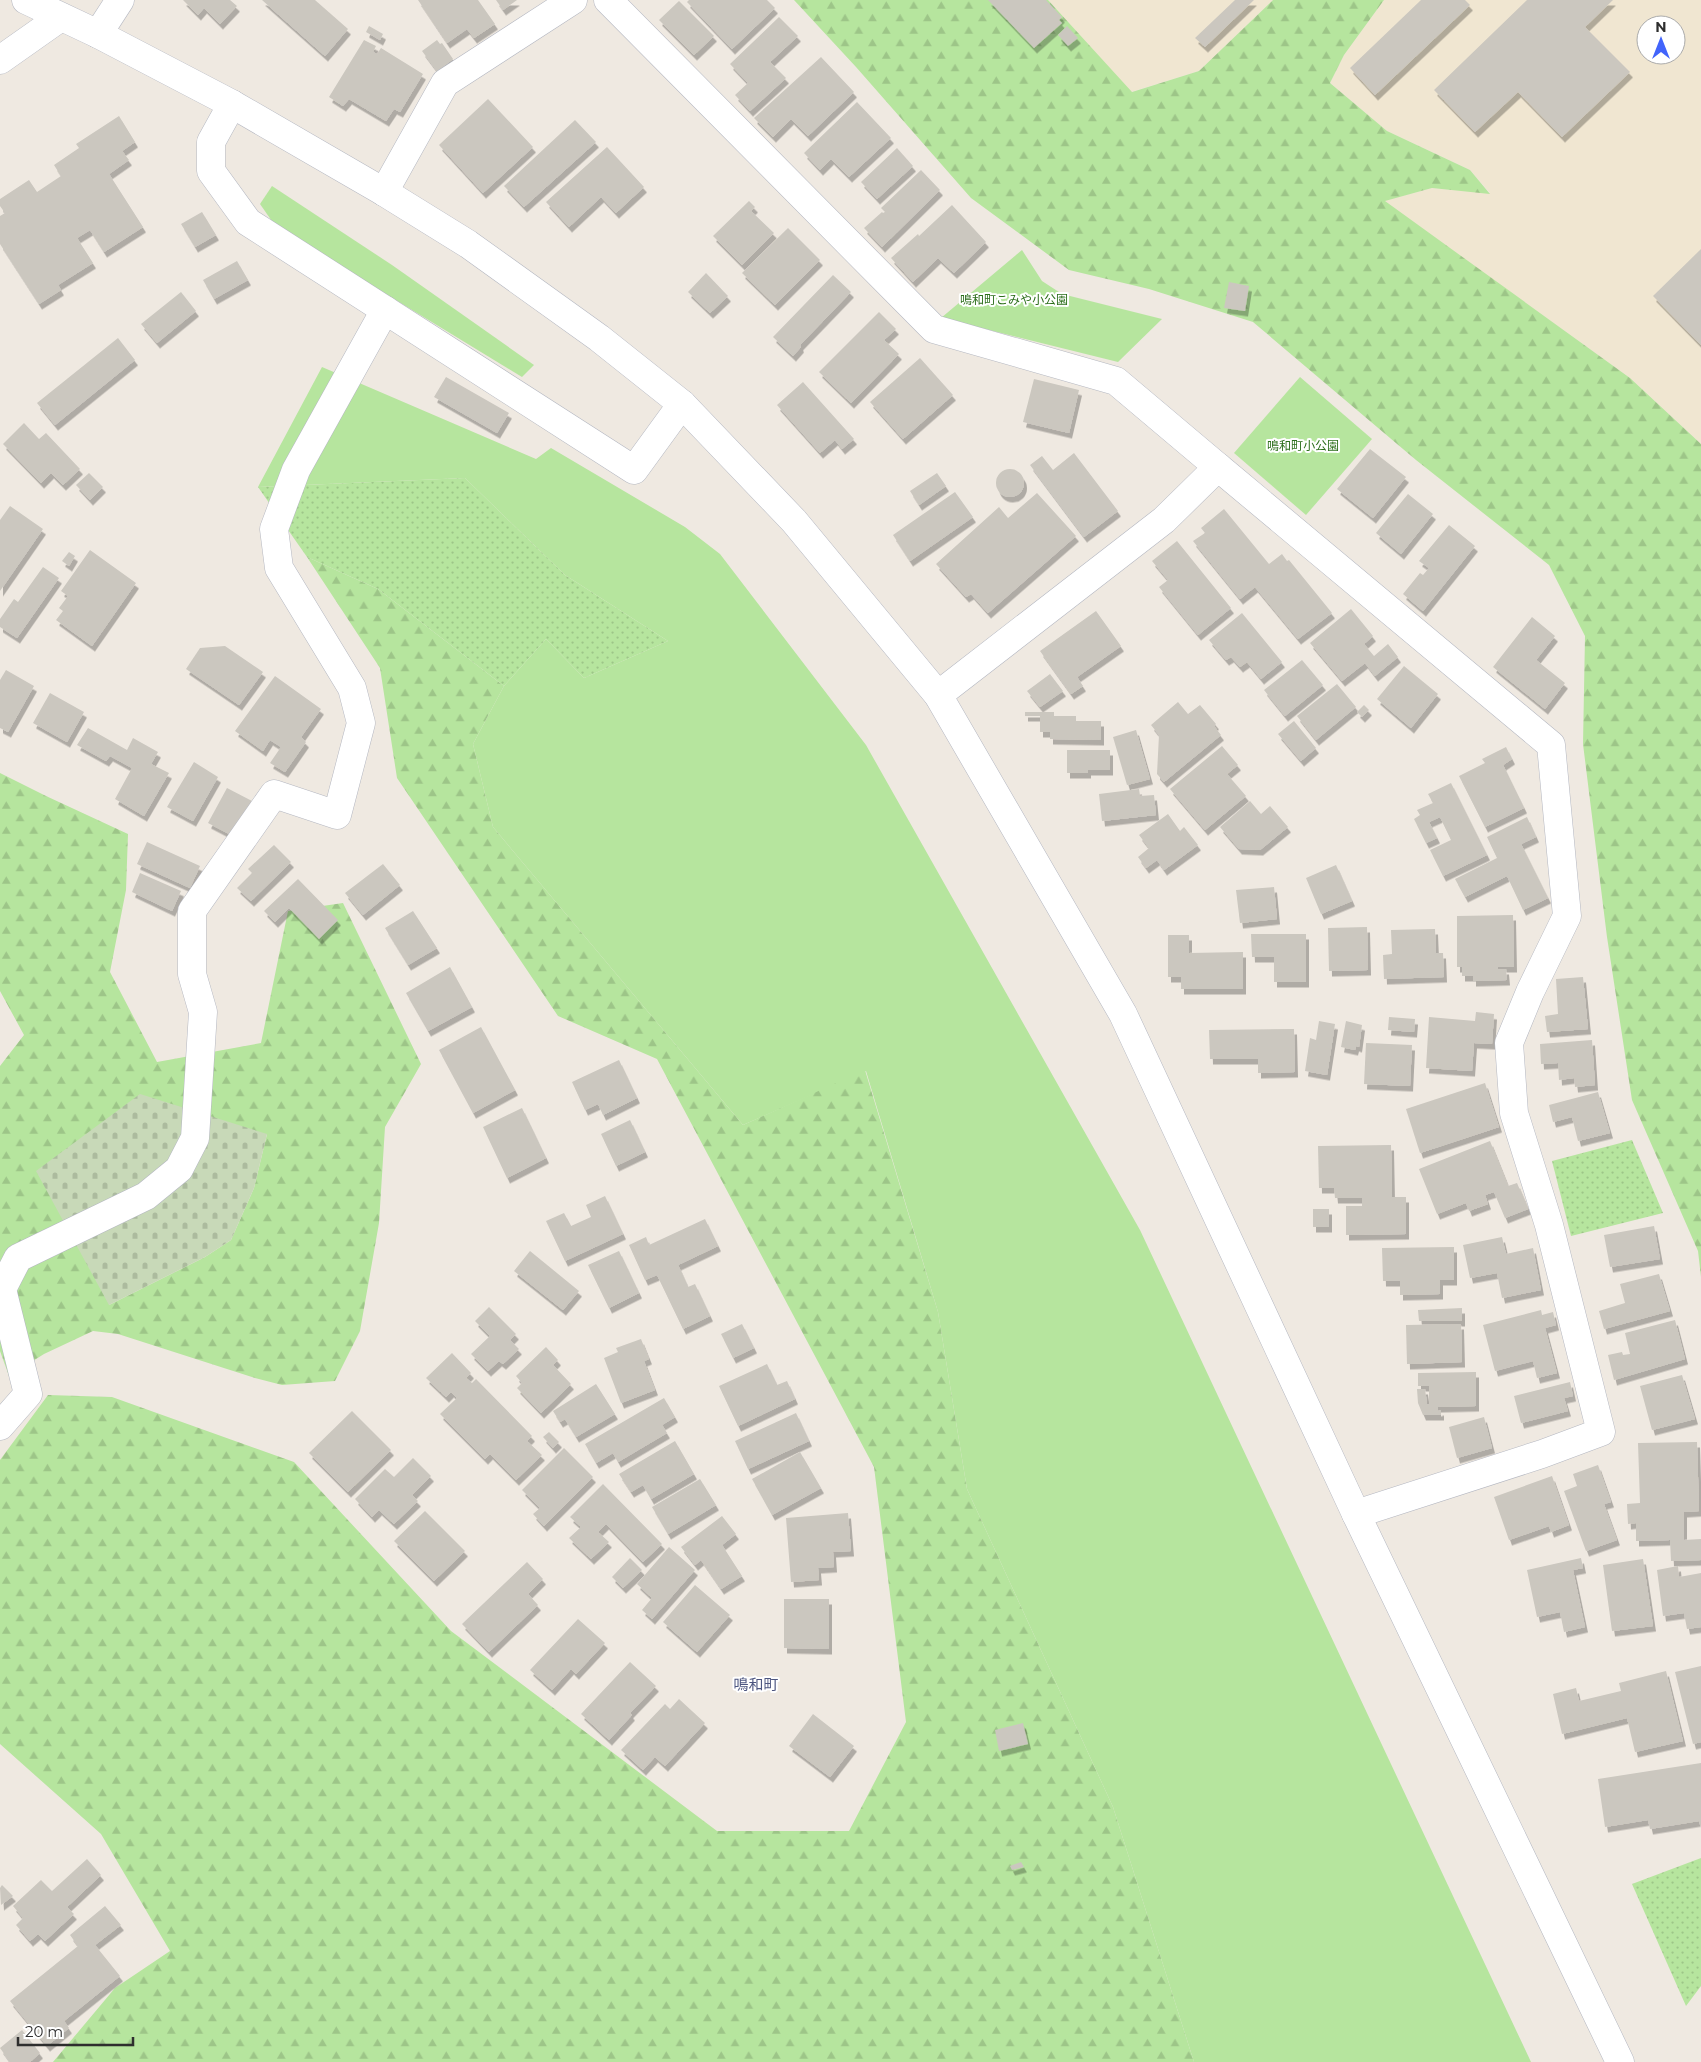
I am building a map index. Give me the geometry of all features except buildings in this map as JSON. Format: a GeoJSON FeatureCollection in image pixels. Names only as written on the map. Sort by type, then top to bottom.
{"type":"FeatureCollection","features":[{"type":"Feature","properties":{"kind":"street"},"geometry":{"type":"LineString","coordinates":[[26,0],[98,34],[232,104],[384,192],[476,250],[599,338],[682,404],[794,520],[938,695],[1123,1014],[1356,1514],[1620,2062]]}},
{"type":"Feature","properties":{"kind":"street"},"geometry":{"type":"LineString","coordinates":[[98,34],[120,0]]}},
{"type":"Feature","properties":{"kind":"street"},"geometry":{"type":"LineString","coordinates":[[384,192],[445,83],[573,0]]}},
{"type":"Feature","properties":{"kind":"street"},"geometry":{"type":"LineString","coordinates":[[608,0],[934,329],[1116,381],[1551,746],[1566,916],[1530,992],[1509,1043],[1509,1052],[1514,1113],[1549,1225],[1601,1432],[1542,1454],[1356,1514]]}},
{"type":"Feature","properties":{"kind":"street"},"geometry":{"type":"LineString","coordinates":[[0,60],[61,17]]}},
{"type":"Feature","properties":{"kind":"street"},"geometry":{"type":"LineString","coordinates":[[232,104],[211,142],[211,171],[248,222],[634,470],[682,404]]}},
{"type":"Feature","properties":{"kind":"street"},"geometry":{"type":"LineString","coordinates":[[0,1426],[28,1394],[2,1289],[18,1258],[146,1196],[179,1169],[195,1138],[203,1012],[192,974],[192,911],[274,794],[337,815],[361,723],[352,688],[279,568],[274,529],[296,470],[385,310]]}},
{"type":"Feature","properties":{"kind":"street"},"geometry":{"type":"LineString","coordinates":[[938,695],[1164,520],[1218,466]]}},
{"type":"Feature","properties":{"kind":"shaded area"},"geometry":{"type":"Polygon","coordinates":[[[1048,0],[1273,0],[1199,71],[1131,92],[1048,0]]]}},
{"type":"Feature","properties":{"kind":"shaded area"},"geometry":{"type":"Polygon","coordinates":[[[1384,0],[1701,0],[1701,444],[1630,378],[1384,201],[1432,188],[1490,193],[1470,170],[1387,131],[1330,83],[1344,55],[1384,0]]]}},
{"type":"Feature","properties":{"kind":"green space"},"geometry":{"type":"Polygon","coordinates":[[[794,0],[1048,0],[1132,92],[1199,71],[1273,0],[1384,0],[1344,55],[1330,83],[1387,131],[1470,170],[1490,194],[1432,188],[1385,201],[1630,378],[1701,444],[1701,1277],[1698,1251],[1632,1100],[1607,937],[1583,744],[1585,636],[1549,565],[1416,460],[1253,322],[1149,289],[1069,270],[971,198],[856,67],[794,0]]]}},
{"type":"Feature","properties":{"kind":"green space"},"geometry":{"type":"Polygon","coordinates":[[[272,186],[392,265],[534,365],[522,377],[276,227],[260,204],[272,186]]]}},
{"type":"Feature","properties":{"kind":"green space","name":"鳴和町こみや小公園"},"geometry":{"type":"Polygon","coordinates":[[[1022,250],[1042,281],[1062,294],[1162,319],[1118,362],[941,318],[1022,250]]]}},
{"type":"Feature","properties":{"kind":"green space"},"geometry":{"type":"Polygon","coordinates":[[[322,367],[536,459],[551,448],[685,527],[720,554],[866,745],[1140,1230],[1531,2062],[1194,2062],[1113,1807],[967,1489],[938,1312],[866,1071],[743,1125],[493,827],[473,744],[504,686],[546,639],[584,678],[668,641],[565,575],[465,478],[258,487],[322,367]]]}},
{"type":"Feature","properties":{"kind":"green space","name":"鳴和町小公園"},"geometry":{"type":"Polygon","coordinates":[[[1300,377],[1372,439],[1306,515],[1234,453],[1300,377]]]}},
{"type":"Feature","properties":{"kind":"green space"},"geometry":{"type":"Polygon","coordinates":[[[465,478],[565,575],[668,641],[584,678],[546,639],[504,686],[378,589],[307,557],[258,487],[465,478]]]}},
{"type":"Feature","properties":{"kind":"green space"},"geometry":{"type":"Polygon","coordinates":[[[307,557],[378,589],[504,686],[473,744],[493,827],[743,1125],[865,1070],[938,1312],[967,1489],[1113,1807],[1194,2062],[53,2062],[115,1988],[170,1951],[101,1834],[0,1744],[0,1460],[48,1395],[112,1397],[294,1462],[451,1631],[717,1831],[849,1831],[906,1722],[874,1467],[657,1059],[558,1016],[397,778],[380,668],[307,557]]]}},
{"type":"Feature","properties":{"kind":"green space"},"geometry":{"type":"Polygon","coordinates":[[[0,773],[128,834],[126,890],[110,972],[157,1062],[261,1043],[288,911],[343,903],[421,1064],[385,1127],[379,1223],[360,1331],[335,1381],[282,1385],[118,1334],[93,1331],[44,1354],[9,1376],[0,1351],[0,1066],[24,1035],[0,991],[0,773]],[[267,1134],[109,1305],[205,1257],[231,1240],[254,1188],[267,1134]]]}},
{"type":"Feature","properties":{"kind":"green space"},"geometry":{"type":"Polygon","coordinates":[[[140,1094],[267,1134],[254,1188],[231,1240],[205,1257],[109,1305],[36,1171],[140,1094]]]}},
{"type":"Feature","properties":{"kind":"green space"},"geometry":{"type":"Polygon","coordinates":[[[1632,1140],[1663,1213],[1571,1236],[1552,1161],[1632,1140]]]}},
{"type":"Feature","properties":{"kind":"green space"},"geometry":{"type":"Polygon","coordinates":[[[1701,1858],[1701,1986],[1686,2006],[1632,1884],[1701,1858]]]}},
{"type":"Feature","properties":{"kind":"district","name":"鳴和町"},"geometry":{"type":"Point","coordinates":[756,1685]}}]}
